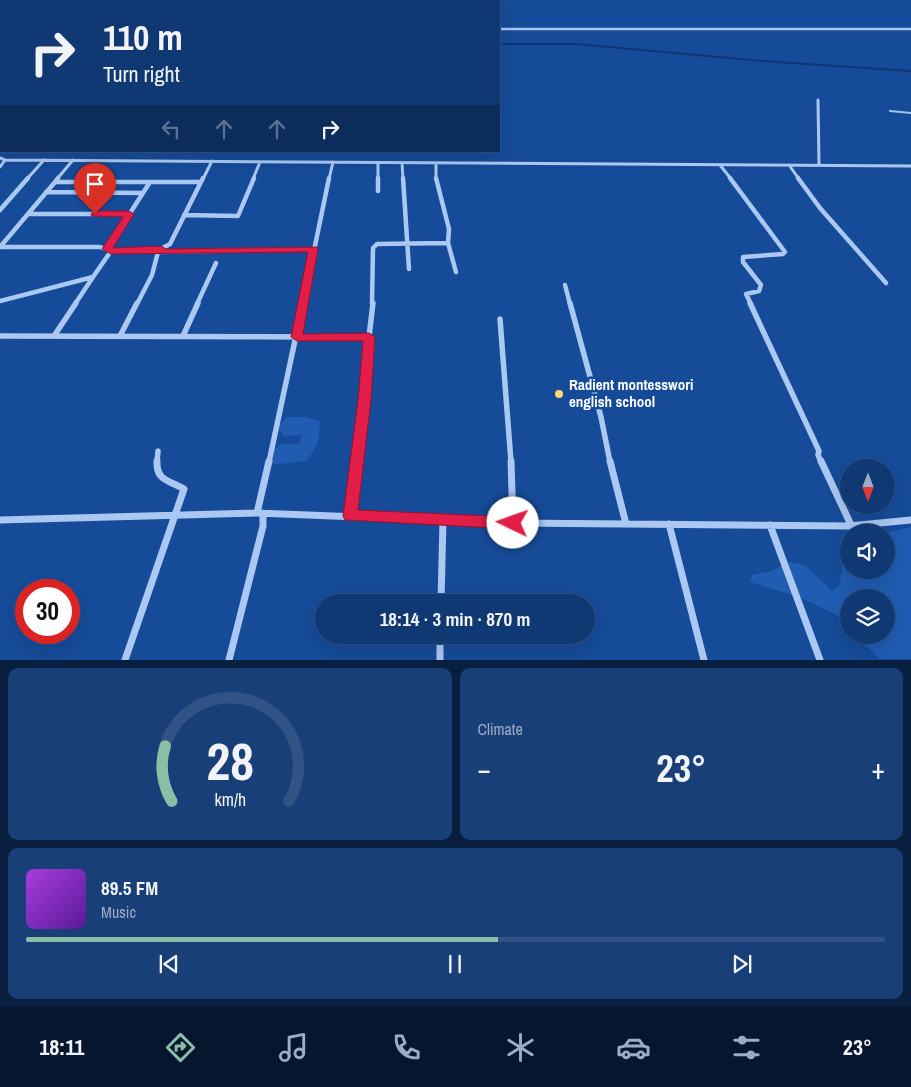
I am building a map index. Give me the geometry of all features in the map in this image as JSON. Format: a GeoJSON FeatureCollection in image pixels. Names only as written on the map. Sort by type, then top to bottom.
{"type":"FeatureCollection","features":[{"type":"Feature","properties":{"kind":"street"},"geometry":{"type":"LineString","coordinates":[[500,29],[911,30]]}},
{"type":"Feature","properties":{"kind":"street"},"geometry":{"type":"LineString","coordinates":[[818,100],[819,165]]}},
{"type":"Feature","properties":{"kind":"street"},"geometry":{"type":"LineString","coordinates":[[0,158],[5,160],[911,166]]}},
{"type":"Feature","properties":{"kind":"street"},"geometry":{"type":"LineString","coordinates":[[0,167],[5,160]]}},
{"type":"Feature","properties":{"kind":"street"},"geometry":{"type":"LineString","coordinates":[[0,210],[44,160]]}},
{"type":"Feature","properties":{"kind":"street"},"geometry":{"type":"LineString","coordinates":[[0,247],[72,160]]}},
{"type":"Feature","properties":{"kind":"street"},"geometry":{"type":"LineString","coordinates":[[120,336],[152,275],[159,250],[170,244],[212,161]]}},
{"type":"Feature","properties":{"kind":"street"},"geometry":{"type":"LineString","coordinates":[[184,215],[238,216],[260,162]]}},
{"type":"Feature","properties":{"kind":"street"},"geometry":{"type":"LineString","coordinates":[[228,660],[263,526],[260,513],[297,337],[313,249],[333,162]]}},
{"type":"Feature","properties":{"kind":"street"},"geometry":{"type":"LineString","coordinates":[[378,163],[378,191]]}},
{"type":"Feature","properties":{"kind":"street"},"geometry":{"type":"LineString","coordinates":[[402,163],[409,269]]}},
{"type":"Feature","properties":{"kind":"street"},"geometry":{"type":"LineString","coordinates":[[436,163],[436,182],[448,229],[448,243],[456,272]]}},
{"type":"Feature","properties":{"kind":"street"},"geometry":{"type":"LineString","coordinates":[[720,165],[785,252],[776,255],[743,257],[743,262],[761,285],[759,291],[748,293],[747,297],[851,524]]}},
{"type":"Feature","properties":{"kind":"street"},"geometry":{"type":"LineString","coordinates":[[789,165],[820,208],[886,283]]}},
{"type":"Feature","properties":{"kind":"street"},"geometry":{"type":"LineString","coordinates":[[55,182],[201,182]]}},
{"type":"Feature","properties":{"kind":"street"},"geometry":{"type":"LineString","coordinates":[[54,336],[93,277],[129,214],[150,182]]}},
{"type":"Feature","properties":{"kind":"street"},"geometry":{"type":"LineString","coordinates":[[46,192],[143,193]]}},
{"type":"Feature","properties":{"kind":"street"},"geometry":{"type":"LineString","coordinates":[[28,214],[129,214]]}},
{"type":"Feature","properties":{"kind":"street"},"geometry":{"type":"LineString","coordinates":[[350,516],[364,400],[374,288],[373,248],[377,244],[448,243]]}},
{"type":"Feature","properties":{"kind":"street"},"geometry":{"type":"LineString","coordinates":[[0,247],[100,247],[109,250],[313,249]]}},
{"type":"Feature","properties":{"kind":"street"},"geometry":{"type":"LineString","coordinates":[[183,336],[216,263]]}},
{"type":"Feature","properties":{"kind":"street"},"geometry":{"type":"LineString","coordinates":[[0,301],[93,277]]}},
{"type":"Feature","properties":{"kind":"street"},"geometry":{"type":"LineString","coordinates":[[565,284],[601,417],[608,454],[626,524]]}},
{"type":"Feature","properties":{"kind":"street"},"geometry":{"type":"LineString","coordinates":[[500,319],[510,436],[513,523]]}},
{"type":"Feature","properties":{"kind":"street"},"geometry":{"type":"LineString","coordinates":[[0,336],[369,337]]}},
{"type":"Feature","properties":{"kind":"street"},"geometry":{"type":"LineString","coordinates":[[124,660],[184,489],[176,483],[159,477],[156,472],[158,451]]}},
{"type":"Feature","properties":{"kind":"street"},"geometry":{"type":"LineString","coordinates":[[0,520],[260,513],[513,523],[840,527]]}},
{"type":"Feature","properties":{"kind":"street"},"geometry":{"type":"LineString","coordinates":[[441,594],[443,520]]}},
{"type":"Feature","properties":{"kind":"street"},"geometry":{"type":"LineString","coordinates":[[886,524],[911,520]]}},
{"type":"Feature","properties":{"kind":"street"},"geometry":{"type":"LineString","coordinates":[[670,524],[704,660]]}},
{"type":"Feature","properties":{"kind":"street"},"geometry":{"type":"LineString","coordinates":[[770,525],[820,660]]}},
{"type":"Feature","properties":{"kind":"street"},"geometry":{"type":"LineString","coordinates":[[440,644],[440,660]]}},
{"type":"Feature","properties":{"kind":"shaded area"},"geometry":{"type":"Polygon","coordinates":[[[287,417],[305,417],[319,421],[320,432],[318,442],[307,461],[271,465],[275,449],[282,444],[300,444],[301,435],[284,436],[278,427],[287,417]]]}},
{"type":"Feature","properties":{"kind":"shaded area"},"geometry":{"type":"Polygon","coordinates":[[[911,527],[911,659],[879,659],[865,644],[895,644],[895,589],[840,589],[840,619],[835,614],[799,597],[750,582],[752,575],[772,571],[788,562],[805,565],[832,591],[840,584],[841,579],[895,579],[895,531],[911,527]]]}},
{"type":"Feature","properties":{"kind":"waterway"},"geometry":{"type":"LineString","coordinates":[[500,44],[576,44],[762,61],[911,71]]}},
{"type":"Feature","properties":{"kind":"waterway"},"geometry":{"type":"LineString","coordinates":[[890,111],[911,113]]}},
{"type":"Feature","properties":{"kind":"place","name":"Radient montesswori english school"},"geometry":{"type":"Point","coordinates":[559,394]}},
{"type":"Feature","properties":{"kind":"route"},"geometry":{"type":"LineString","coordinates":[[95,214],[129,214],[107,249],[111,251],[161,249],[158,252],[313,249],[297,337],[369,337],[364,400],[350,516],[513,523]]}}]}
